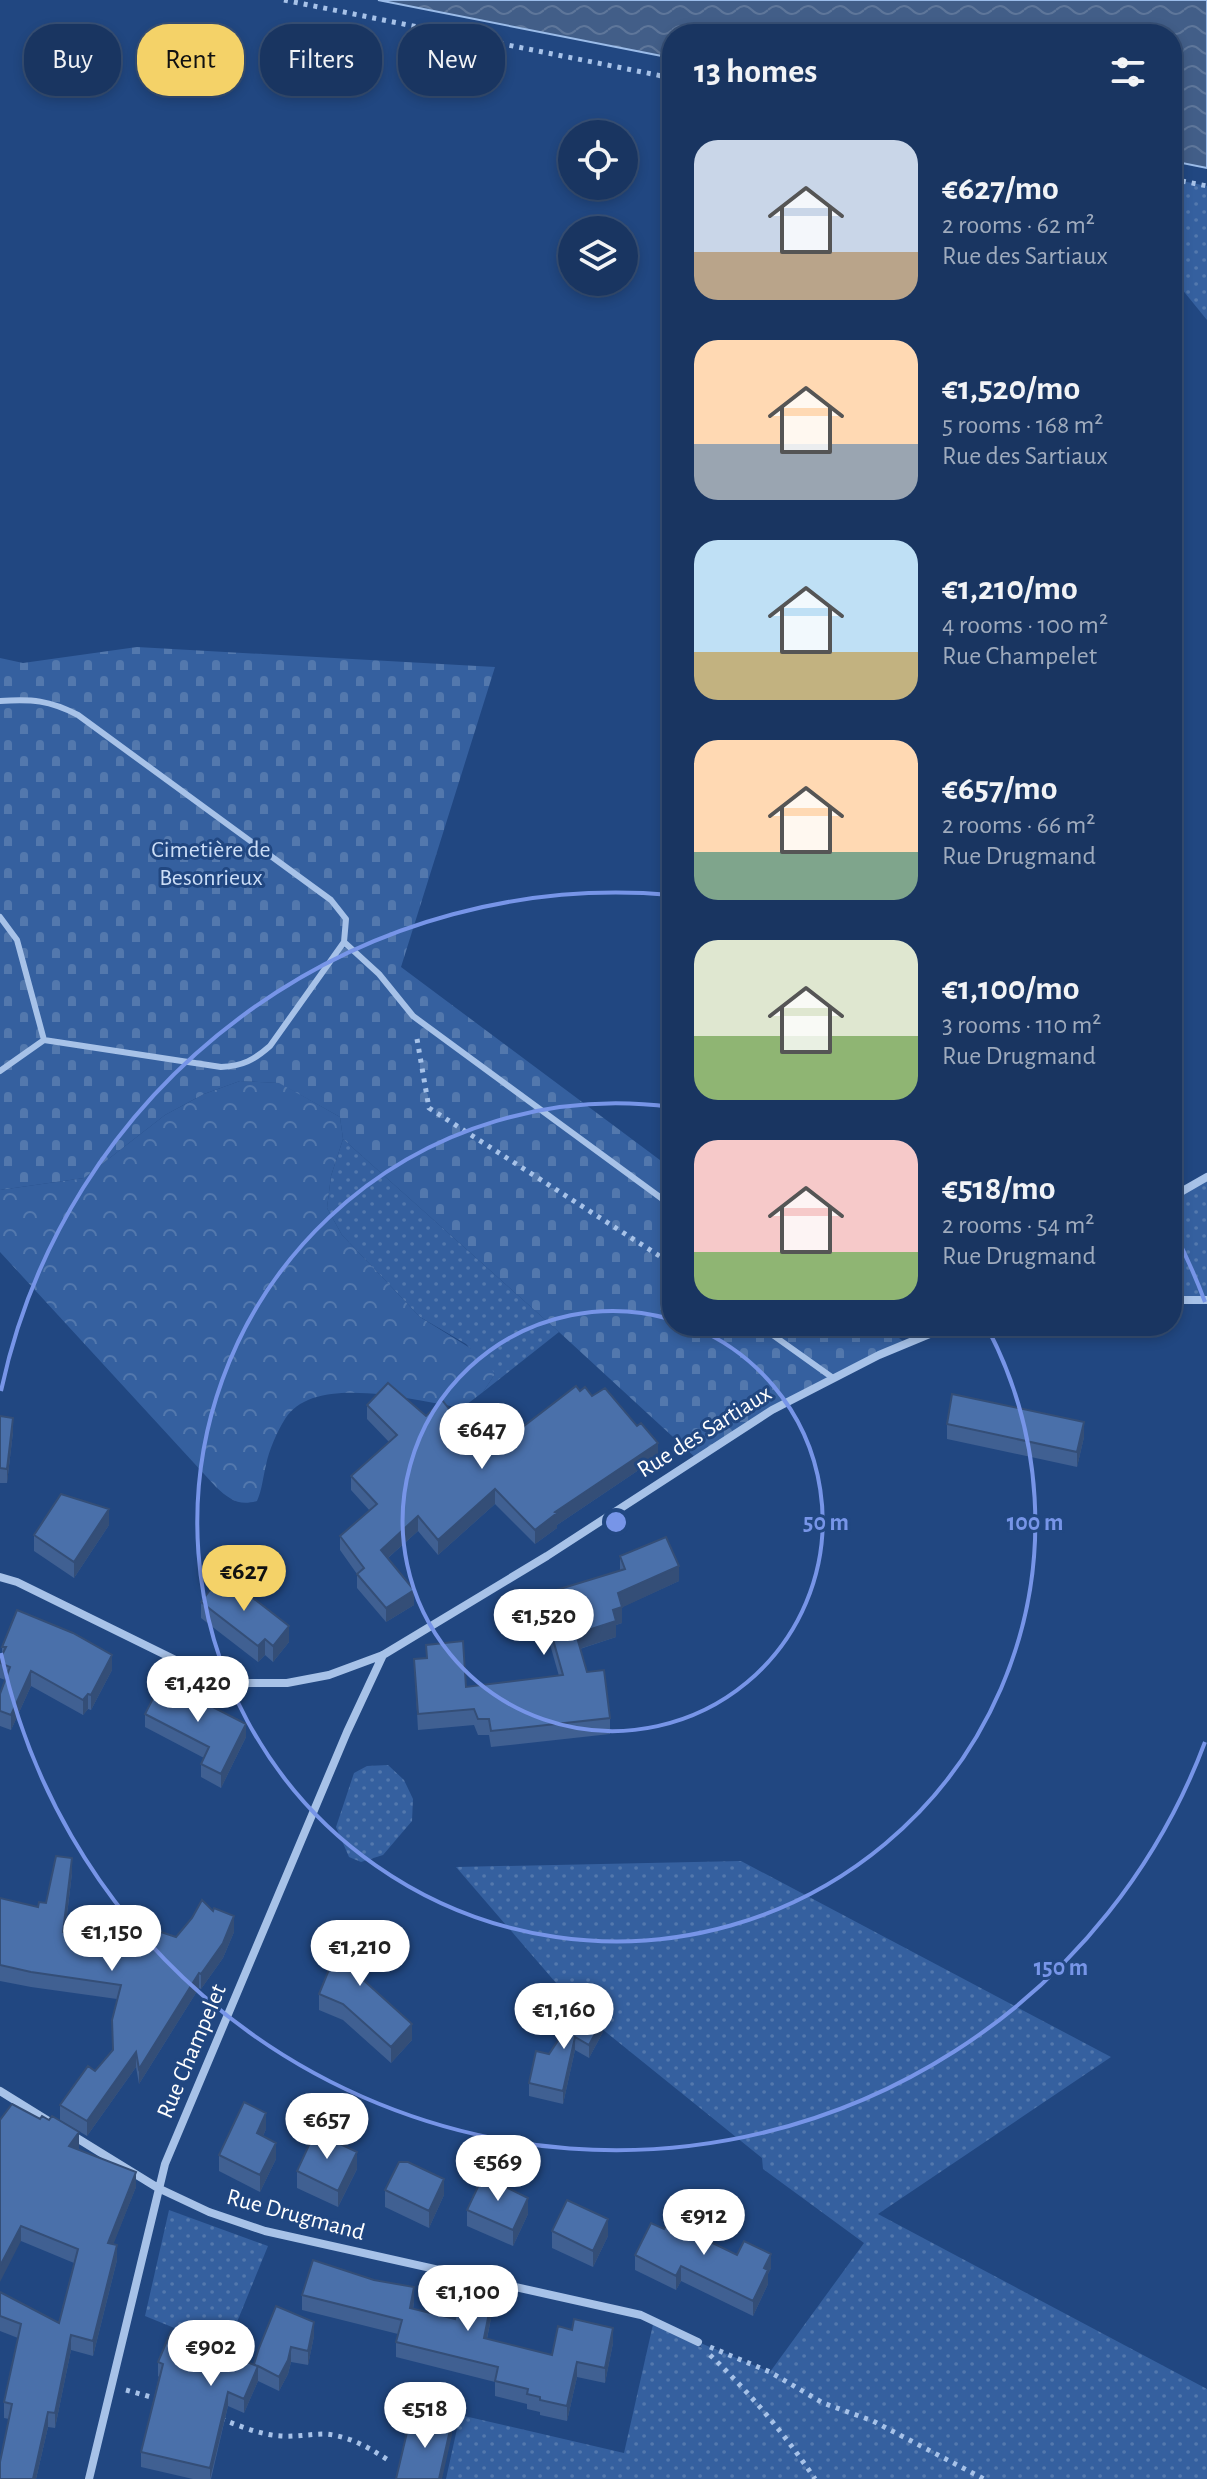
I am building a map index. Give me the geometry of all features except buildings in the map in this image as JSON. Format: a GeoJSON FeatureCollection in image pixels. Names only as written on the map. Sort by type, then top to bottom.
{"type":"FeatureCollection","features":[{"type":"Feature","properties":{"kind":"street"},"geometry":{"type":"LineString","coordinates":[[1182,1191],[1207,1177]]}},
{"type":"Feature","properties":{"kind":"street"},"geometry":{"type":"LineString","coordinates":[[1182,1300],[1207,1300]]}},
{"type":"Feature","properties":{"kind":"street","name":"Rue des Sartiaux"},"geometry":{"type":"LineString","coordinates":[[0,1577],[30,1588],[177,1662],[240,1683],[311,1680],[348,1670],[383,1655],[547,1556],[772,1410],[925,1336]]}},
{"type":"Feature","properties":{"kind":"street","name":"Rue Champelet"},"geometry":{"type":"LineString","coordinates":[[89,2479],[165,2164],[337,1753],[383,1655]]}},
{"type":"Feature","properties":{"kind":"street"},"geometry":{"type":"LineString","coordinates":[[0,2091],[53,2123]]}},
{"type":"Feature","properties":{"kind":"street","name":"Rue Drugmand"},"geometry":{"type":"LineString","coordinates":[[66,2131],[158,2188],[209,2212],[265,2231],[641,2315],[698,2342]]}},
{"type":"Feature","properties":{"kind":"lane"},"geometry":{"type":"LineString","coordinates":[[0,701],[32,699],[58,704],[78,715],[331,900],[346,919],[344,942],[270,1046],[255,1059],[239,1066],[221,1067],[44,1040],[0,1071]]}},
{"type":"Feature","properties":{"kind":"lane"},"geometry":{"type":"LineString","coordinates":[[0,917],[17,940],[44,1040]]}},
{"type":"Feature","properties":{"kind":"lane"},"geometry":{"type":"LineString","coordinates":[[344,942],[379,974],[413,1016],[662,1199]]}},
{"type":"Feature","properties":{"kind":"lane"},"geometry":{"type":"LineString","coordinates":[[774,1336],[833,1378]]}},
{"type":"Feature","properties":{"kind":"path"},"geometry":{"type":"LineString","coordinates":[[284,0],[662,76]]}},
{"type":"Feature","properties":{"kind":"path"},"geometry":{"type":"LineString","coordinates":[[1182,181],[1207,186]]}},
{"type":"Feature","properties":{"kind":"path"},"geometry":{"type":"LineString","coordinates":[[413,1016],[429,1108],[662,1258]]}},
{"type":"Feature","properties":{"kind":"path"},"geometry":{"type":"LineString","coordinates":[[698,2342],[760,2405],[815,2479]]}},
{"type":"Feature","properties":{"kind":"path"},"geometry":{"type":"LineString","coordinates":[[698,2342],[770,2372],[823,2403],[873,2421],[984,2479]]}},
{"type":"Feature","properties":{"kind":"path"},"geometry":{"type":"LineString","coordinates":[[111,2387],[171,2403]]}},
{"type":"Feature","properties":{"kind":"path"},"geometry":{"type":"LineString","coordinates":[[211,2416],[266,2434],[325,2434],[345,2438],[362,2444],[388,2460]]}},
{"type":"Feature","properties":{"kind":"green space"},"geometry":{"type":"Polygon","coordinates":[[[1182,181],[1207,186],[1207,320],[1182,289],[1182,181]]]}},
{"type":"Feature","properties":{"kind":"green space","name":"Cimetière de Besonrieux"},"geometry":{"type":"Polygon","coordinates":[[[137,647],[495,667],[401,967],[662,1162],[662,1336],[896,1336],[906,1343],[833,1378],[697,1459],[343,1139],[340,1117],[279,1083],[240,1081],[204,1094],[165,1115],[84,1178],[0,1190],[0,658],[23,663],[137,647]]]}},
{"type":"Feature","properties":{"kind":"green space"},"geometry":{"type":"Polygon","coordinates":[[[240,1081],[280,1083],[340,1117],[343,1139],[331,1176],[327,1208],[342,1235],[420,1317],[483,1356],[495,1374],[483,1392],[462,1408],[368,1393],[319,1396],[299,1405],[285,1419],[274,1441],[257,1501],[245,1503],[230,1498],[216,1487],[0,1252],[0,1190],[84,1178],[165,1115],[204,1094],[240,1081]]]}},
{"type":"Feature","properties":{"kind":"green space"},"geometry":{"type":"Polygon","coordinates":[[[343,1139],[559,1332],[483,1392],[495,1374],[466,1344],[420,1317],[342,1235],[327,1208],[331,1176],[343,1139]]]}},
{"type":"Feature","properties":{"kind":"green space"},"geometry":{"type":"Polygon","coordinates":[[[1207,1177],[1207,1300],[1182,1300],[1182,1191],[1207,1177]]]}},
{"type":"Feature","properties":{"kind":"green space"},"geometry":{"type":"Polygon","coordinates":[[[388,1765],[404,1780],[413,1799],[412,1821],[383,1855],[361,1862],[349,1857],[336,1827],[354,1773],[367,1766],[388,1765]]]}},
{"type":"Feature","properties":{"kind":"green space"},"geometry":{"type":"Polygon","coordinates":[[[741,1861],[1111,2057],[878,2214],[1207,2389],[1207,2479],[446,2479],[460,2415],[624,2453],[654,2320],[702,2348],[698,2342],[770,2372],[864,2243],[763,2169],[762,2158],[581,2012],[456,1867],[741,1861]]]}},
{"type":"Feature","properties":{"kind":"green space"},"geometry":{"type":"Polygon","coordinates":[[[169,2210],[268,2246],[226,2349],[145,2316],[169,2210]]]}},
{"type":"Feature","properties":{"kind":"water"},"geometry":{"type":"Polygon","coordinates":[[[378,0],[1207,0],[1207,168],[1182,163],[1182,24],[662,24],[662,56],[378,0]]]}}]}
